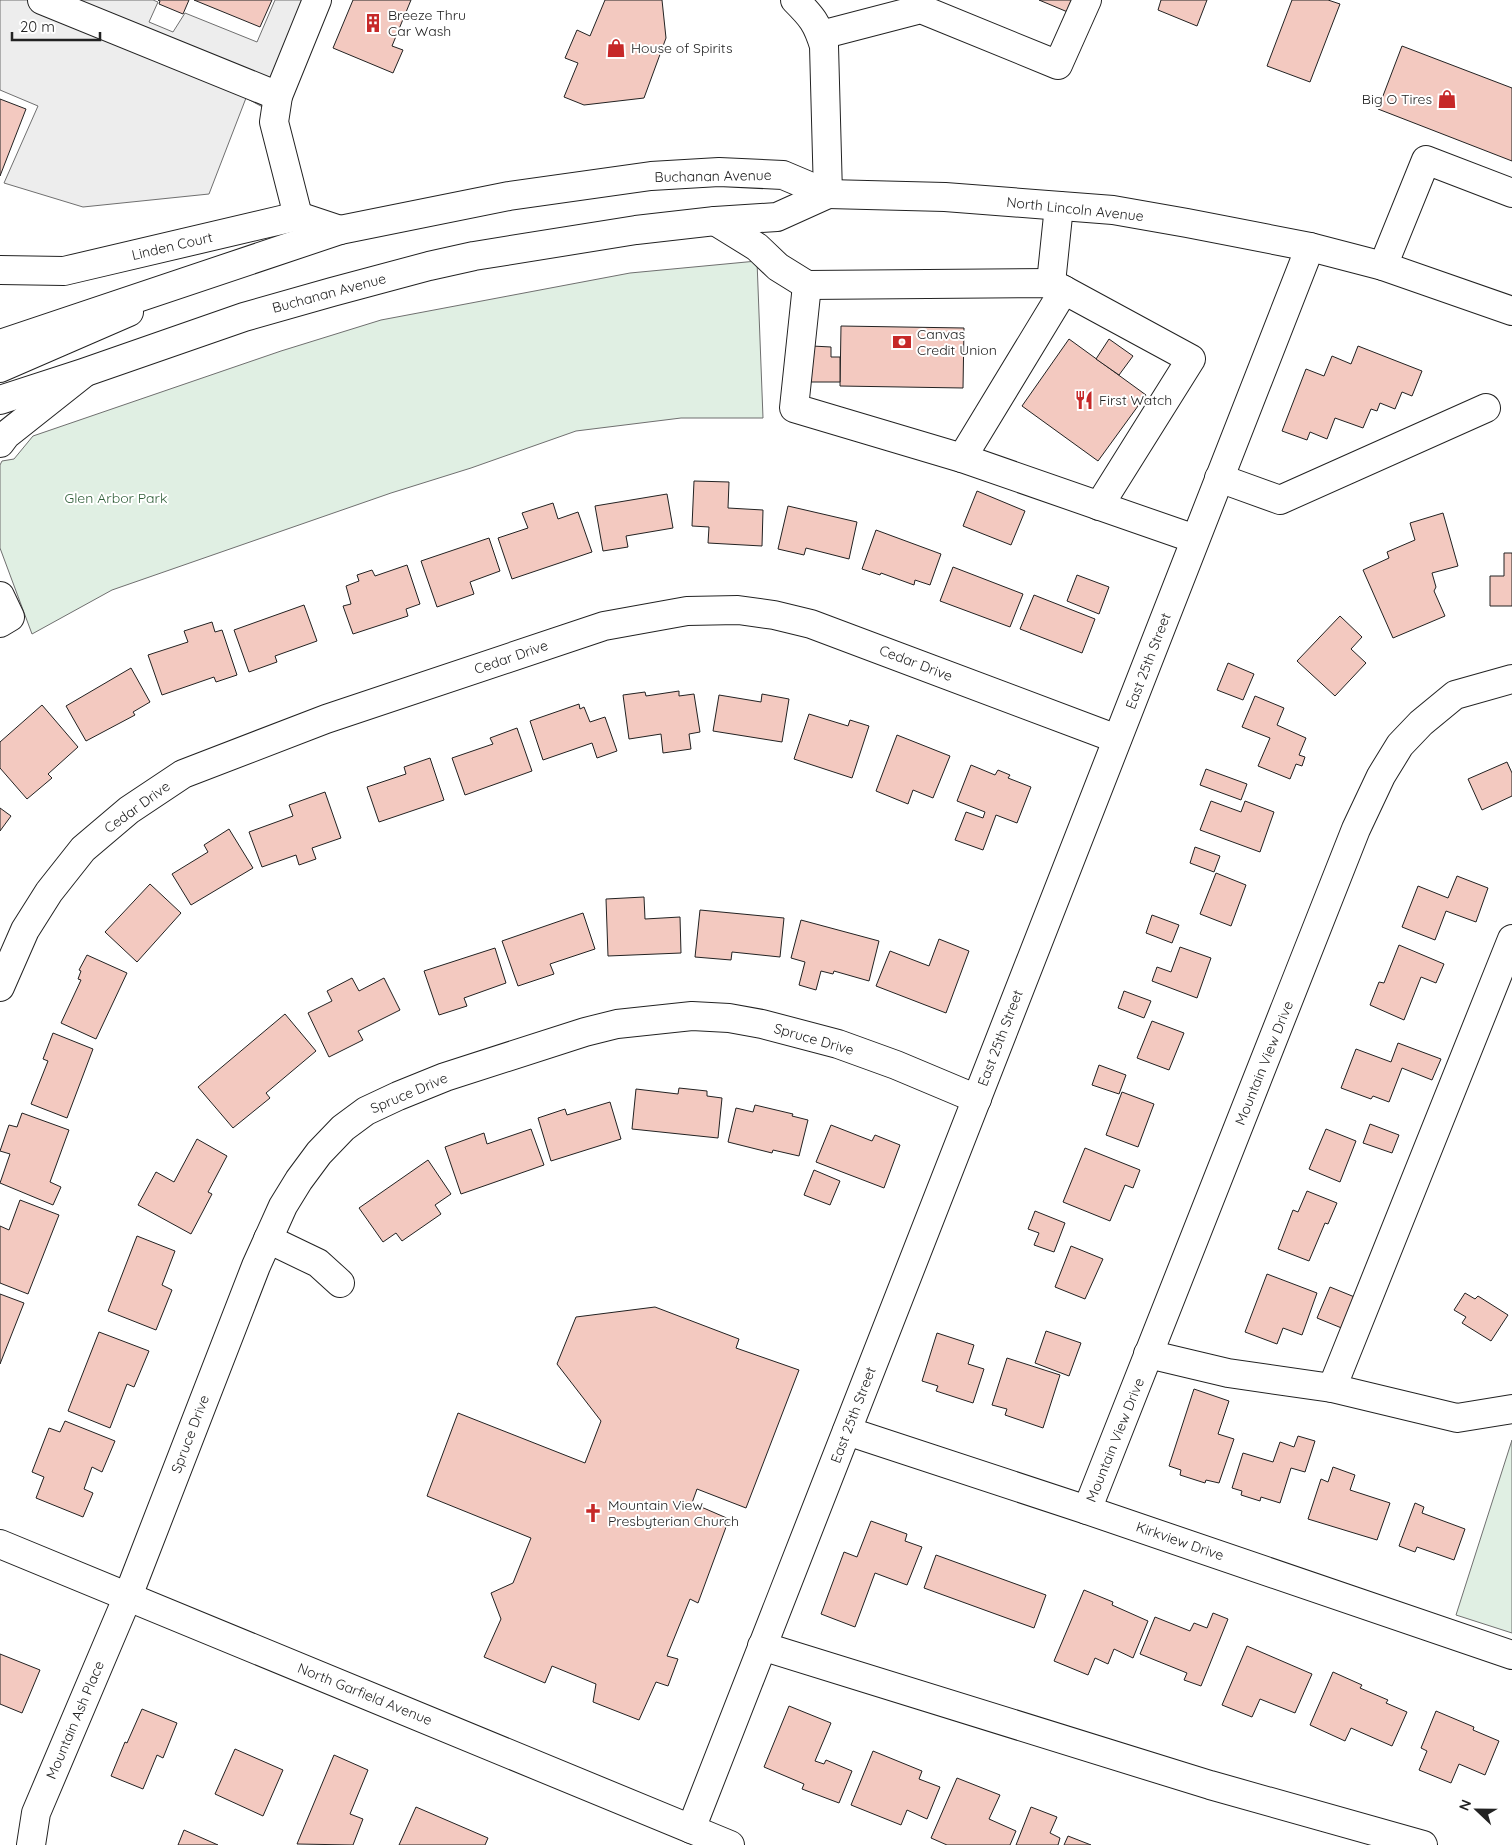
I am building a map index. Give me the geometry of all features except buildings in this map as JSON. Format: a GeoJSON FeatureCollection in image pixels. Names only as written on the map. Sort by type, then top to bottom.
{"type":"FeatureCollection","features":[{"type":"Feature","properties":{"kind":"main road"},"geometry":{"type":"LineString","coordinates":[[42,0],[278,96]]}},
{"type":"Feature","properties":{"kind":"main road"},"geometry":{"type":"LineString","coordinates":[[317,0],[278,96],[274,122],[298,216],[340,230]]}},
{"type":"Feature","properties":{"kind":"main road"},"geometry":{"type":"LineString","coordinates":[[796,0],[813,19],[824,46],[828,194]]}},
{"type":"Feature","properties":{"kind":"main road"},"geometry":{"type":"LineString","coordinates":[[820,35],[923,5],[1058,65],[1087,0]]}},
{"type":"Feature","properties":{"kind":"main road"},"geometry":{"type":"LineString","coordinates":[[1382,266],[1426,160],[1512,193]]}},
{"type":"Feature","properties":{"kind":"main road","name":"Buchanan Avenue"},"geometry":{"type":"LineString","coordinates":[[0,344],[340,230],[509,196],[651,176],[719,172],[783,175],[828,194]]}},
{"type":"Feature","properties":{"kind":"main road","name":"North Lincoln Avenue"},"geometry":{"type":"LineString","coordinates":[[828,194],[945,196],[1113,210],[1310,247],[1382,266],[1511,309]]}},
{"type":"Feature","properties":{"kind":"main road","name":"Buchanan Avenue"},"geometry":{"type":"LineString","coordinates":[[0,400],[244,317],[429,266],[474,256],[636,230],[715,221],[777,218],[828,194]]}},
{"type":"Feature","properties":{"kind":"main road"},"geometry":{"type":"LineString","coordinates":[[962,458],[1058,286],[1059,206]]}},
{"type":"Feature","properties":{"kind":"main road","name":"Linden Court"},"geometry":{"type":"LineString","coordinates":[[0,270],[64,271],[298,216]]}},
{"type":"Feature","properties":{"kind":"main road"},"geometry":{"type":"LineString","coordinates":[[715,221],[757,247],[778,267],[806,285],[1058,286],[1191,359],[1099,506]]}},
{"type":"Feature","properties":{"kind":"main road","name":"East 25th Street"},"geometry":{"type":"LineString","coordinates":[[691,1829],[1310,247]]}},
{"type":"Feature","properties":{"kind":"main road"},"geometry":{"type":"LineString","coordinates":[[0,368],[252,259]]}},
{"type":"Feature","properties":{"kind":"main road"},"geometry":{"type":"LineString","coordinates":[[806,285],[794,408],[962,458],[1195,540]]}},
{"type":"Feature","properties":{"kind":"main road"},"geometry":{"type":"LineString","coordinates":[[0,443],[6,435],[84,373]]}},
{"type":"Feature","properties":{"kind":"main road"},"geometry":{"type":"LineString","coordinates":[[1219,478],[1280,500],[1486,408]]}},
{"type":"Feature","properties":{"kind":"main road"},"geometry":{"type":"LineString","coordinates":[[0,596],[10,617],[0,623]]}},
{"type":"Feature","properties":{"kind":"main road","name":"Cedar Drive"},"geometry":{"type":"LineString","coordinates":[[0,987],[25,930],[49,892],[84,849],[128,810],[183,774],[326,719],[604,626],[687,612],[738,610],[774,614],[811,624],[1117,739]]}},
{"type":"Feature","properties":{"kind":"main road","name":"Mountain View Drive"},"geometry":{"type":"LineString","coordinates":[[1087,1510],[1356,829],[1381,776],[1400,745],[1421,723],[1455,695],[1512,679]]}},
{"type":"Feature","properties":{"kind":"main road"},"geometry":{"type":"LineString","coordinates":[[1332,1388],[1512,938]]}},
{"type":"Feature","properties":{"kind":"main road","name":"Spruce Drive"},"geometry":{"type":"LineString","coordinates":[[128,1596],[256,1266],[283,1206],[319,1153],[344,1128],[366,1111],[445,1077],[585,1032],[617,1024],[692,1016],[729,1018],[762,1024],[846,1047],[896,1065],[977,1099]]}},
{"type":"Feature","properties":{"kind":"main road"},"geometry":{"type":"LineString","coordinates":[[268,1239],[318,1263],[340,1283]]}},
{"type":"Feature","properties":{"kind":"main road"},"geometry":{"type":"LineString","coordinates":[[1148,1354],[1228,1374],[1332,1388],[1457,1418],[1512,1409]]}},
{"type":"Feature","properties":{"kind":"main road","name":"Kirkview Drive"},"geometry":{"type":"LineString","coordinates":[[847,1431],[1087,1510],[1512,1655]]}},
{"type":"Feature","properties":{"kind":"main road","name":"North Garfield Avenue"},"geometry":{"type":"LineString","coordinates":[[0,1544],[730,1845]]}},
{"type":"Feature","properties":{"kind":"main road","name":"Mountain Ash Place"},"geometry":{"type":"LineString","coordinates":[[31,1845],[36,1814],[128,1596]]}},
{"type":"Feature","properties":{"kind":"main road"},"geometry":{"type":"LineString","coordinates":[[762,1646],[1210,1785],[1423,1845]]}},
{"type":"Feature","properties":{"kind":"green space","name":"Glen Arbor Park"},"geometry":{"type":"Polygon","coordinates":[[[757,261],[763,418],[681,418],[576,431],[112,590],[32,634],[0,548],[0,465],[2,461],[14,459],[33,436],[281,351],[381,320],[630,273],[757,261]]]}},
{"type":"Feature","properties":{"kind":"green space"},"geometry":{"type":"Polygon","coordinates":[[[1512,1440],[1512,1633],[1456,1615],[1512,1440]]]}},
{"type":"Feature","properties":{"kind":"shaded area"},"geometry":{"type":"Polygon","coordinates":[[[0,0],[153,0],[158,2],[149,22],[173,32],[185,13],[257,42],[275,0],[329,0],[281,117],[246,98],[209,194],[83,207],[4,183],[38,106],[0,90],[0,0]]]}},
{"type":"Feature","properties":{"kind":"place","name":"Breeze Thru Car Wash"},"geometry":{"type":"Point","coordinates":[373,23]}},
{"type":"Feature","properties":{"kind":"place","name":"House of Spirits"},"geometry":{"type":"Point","coordinates":[616,48]}},
{"type":"Feature","properties":{"kind":"place","name":"Big O Tires"},"geometry":{"type":"Point","coordinates":[1447,99]}},
{"type":"Feature","properties":{"kind":"place","name":"Canvas Credit Union"},"geometry":{"type":"Point","coordinates":[902,342]}},
{"type":"Feature","properties":{"kind":"place","name":"First Watch"},"geometry":{"type":"Point","coordinates":[1084,400]}},
{"type":"Feature","properties":{"kind":"place","name":"Mountain View Presbyterian Church"},"geometry":{"type":"Point","coordinates":[593,1513]}}]}
